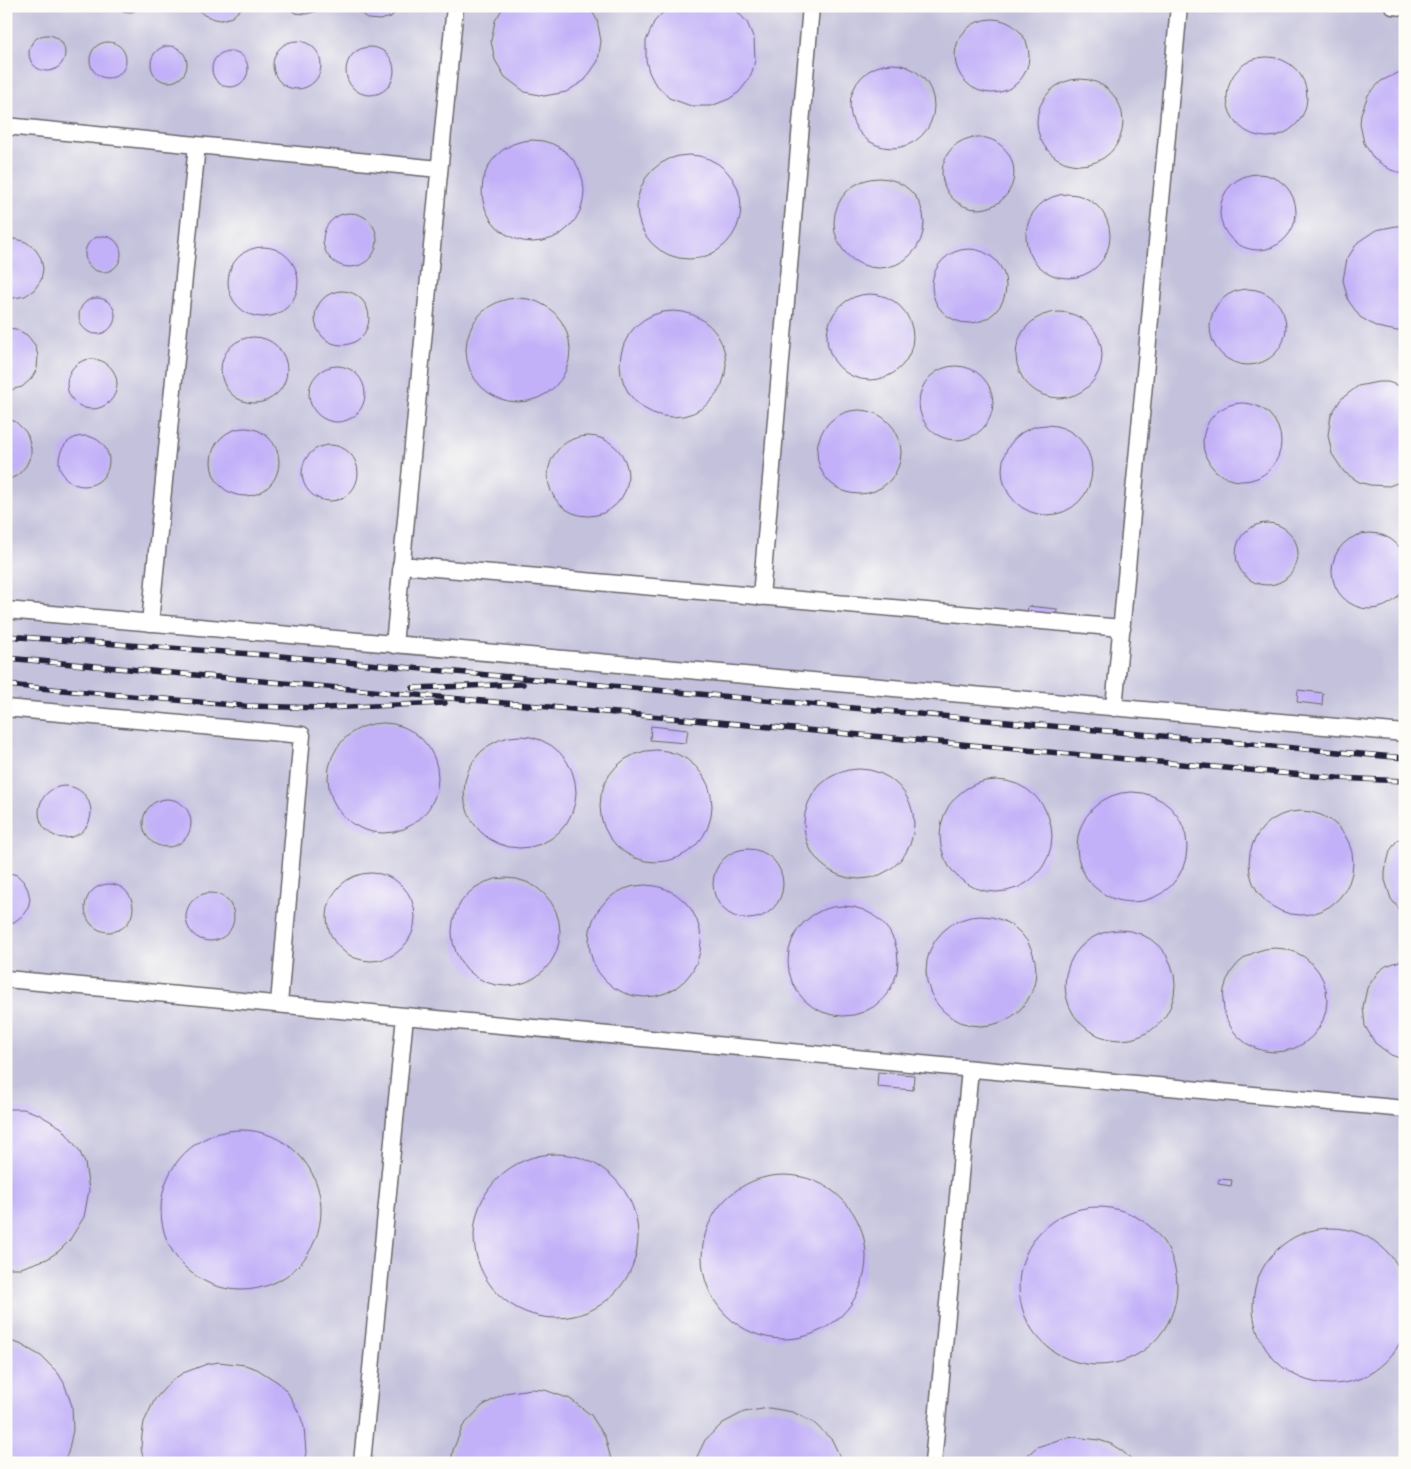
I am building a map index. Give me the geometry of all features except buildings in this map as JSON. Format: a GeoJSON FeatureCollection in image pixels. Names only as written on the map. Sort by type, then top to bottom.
{"type":"FeatureCollection","features":[{"type":"Feature","properties":{"kind":"lane"},"geometry":{"type":"LineString","coordinates":[[394,645],[454,6]]}},
{"type":"Feature","properties":{"kind":"lane"},"geometry":{"type":"LineString","coordinates":[[761,597],[812,6]]}},
{"type":"Feature","properties":{"kind":"lane"},"geometry":{"type":"LineString","coordinates":[[1114,708],[1179,6]]}},
{"type":"Feature","properties":{"kind":"lane"},"geometry":{"type":"LineString","coordinates":[[1393,6],[1405,7]]}},
{"type":"Feature","properties":{"kind":"lane"},"geometry":{"type":"LineString","coordinates":[[6,126],[439,168]]}},
{"type":"Feature","properties":{"kind":"lane"},"geometry":{"type":"LineString","coordinates":[[150,623],[197,145]]}},
{"type":"Feature","properties":{"kind":"lane"},"geometry":{"type":"LineString","coordinates":[[401,565],[1122,628]]}},
{"type":"Feature","properties":{"kind":"lane"},"geometry":{"type":"LineString","coordinates":[[6,610],[1405,733]]}},
{"type":"Feature","properties":{"kind":"lane"},"geometry":{"type":"LineString","coordinates":[[6,708],[302,735],[279,1004]]}},
{"type":"Feature","properties":{"kind":"lane"},"geometry":{"type":"LineString","coordinates":[[6,979],[1405,1109]]}},
{"type":"Feature","properties":{"kind":"lane"},"geometry":{"type":"LineString","coordinates":[[362,1463],[405,1016]]}},
{"type":"Feature","properties":{"kind":"lane"},"geometry":{"type":"LineString","coordinates":[[933,1463],[970,1069]]}},
{"type":"Feature","properties":{"kind":"shaded area"},"geometry":{"type":"Polygon","coordinates":[[[6,6],[1405,6],[1405,1463],[6,1463],[6,6]]]}},
{"type":"Feature","properties":{"kind":"railway"},"geometry":{"type":"LineString","coordinates":[[6,636],[280,656],[1405,758]]}},
{"type":"Feature","properties":{"kind":"railway"},"geometry":{"type":"LineString","coordinates":[[6,658],[1337,778],[1405,781]]}},
{"type":"Feature","properties":{"kind":"railway"},"geometry":{"type":"LineString","coordinates":[[413,688],[523,684]]}},
{"type":"Feature","properties":{"kind":"railway"},"geometry":{"type":"LineString","coordinates":[[6,685],[244,706],[325,708],[445,703]]}}]}
